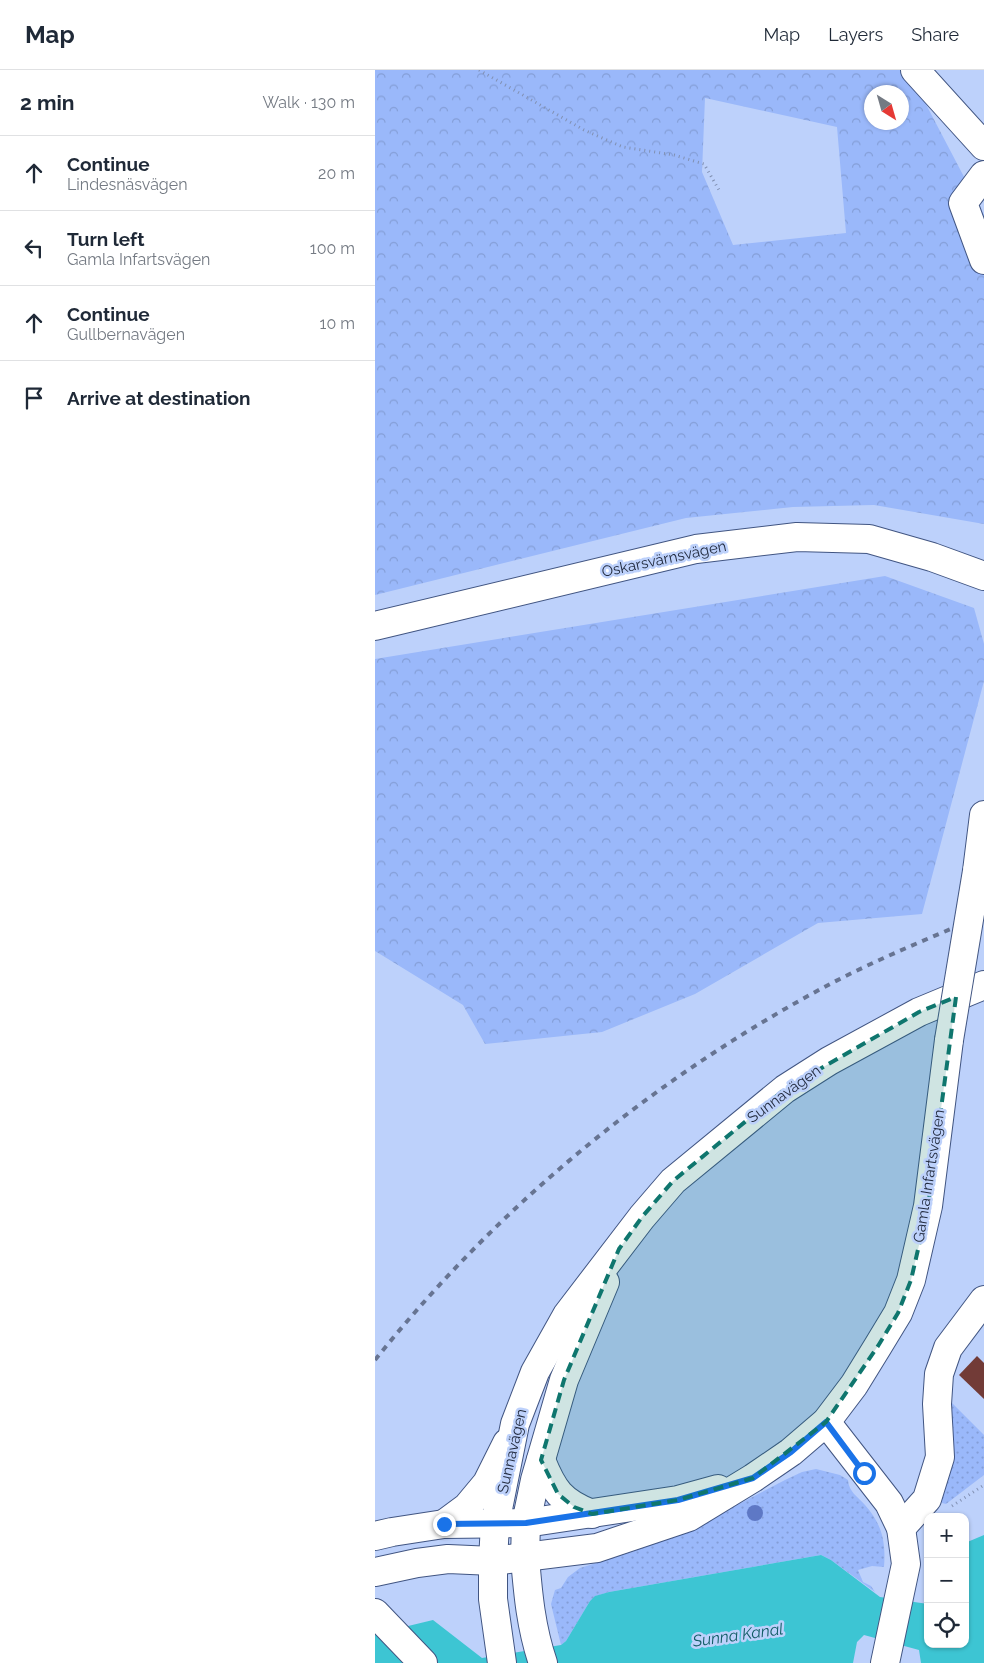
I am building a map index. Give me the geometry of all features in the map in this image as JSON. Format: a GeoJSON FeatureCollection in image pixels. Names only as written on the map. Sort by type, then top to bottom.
{"type":"FeatureCollection","features":[{"type":"Feature","properties":{"kind":"main road"},"geometry":{"type":"LineString","coordinates":[[915,70],[984,146]]}},
{"type":"Feature","properties":{"kind":"main road"},"geometry":{"type":"LineString","coordinates":[[984,175],[963,203],[984,260]]}},
{"type":"Feature","properties":{"kind":"main road","name":"Oskarsvärnsvägen"},"geometry":{"type":"LineString","coordinates":[[375,626],[696,550],[797,537],[869,539],[984,576]]}},
{"type":"Feature","properties":{"kind":"main road","name":"Gamla Infartsvägen"},"geometry":{"type":"LineString","coordinates":[[375,1572],[448,1559],[493,1561],[597,1548],[689,1517],[753,1478],[791,1452],[826,1422],[854,1386],[898,1313],[911,1280],[928,1206],[949,1040],[984,816]]}},
{"type":"Feature","properties":{"kind":"main road","name":"Sunnavägen"},"geometry":{"type":"LineString","coordinates":[[500,1650],[493,1599],[495,1524],[515,1424],[535,1372],[567,1315],[642,1217],[673,1181],[785,1089],[919,1012],[984,985]]}},
{"type":"Feature","properties":{"kind":"main road","name":"Sunnavägen"},"geometry":{"type":"LineString","coordinates":[[543,1663],[534,1637],[529,1602],[525,1558],[526,1523],[541,1460],[564,1380],[619,1248]]}},
{"type":"Feature","properties":{"kind":"main road"},"geometry":{"type":"LineString","coordinates":[[901,1528],[927,1499],[940,1457],[937,1404],[939,1374],[948,1348],[984,1300]]}},
{"type":"Feature","properties":{"kind":"main road"},"geometry":{"type":"LineString","coordinates":[[826,1422],[889,1503],[901,1528],[906,1564],[885,1663]]}},
{"type":"Feature","properties":{"kind":"main road"},"geometry":{"type":"LineString","coordinates":[[444,1524],[467,1507],[487,1483],[515,1424]]}},
{"type":"Feature","properties":{"kind":"main road"},"geometry":{"type":"LineString","coordinates":[[541,1460],[547,1477],[558,1494],[574,1507],[592,1514]]}},
{"type":"Feature","properties":{"kind":"main road","name":"Gamla Infartsvägen"},"geometry":{"type":"LineString","coordinates":[[375,1536],[444,1524],[526,1523],[592,1514],[678,1500],[753,1478]]}},
{"type":"Feature","properties":{"kind":"main road"},"geometry":{"type":"LineString","coordinates":[[375,1613],[423,1663]]}},
{"type":"Feature","properties":{"kind":"main road"},"geometry":{"type":"LineString","coordinates":[[375,1633],[413,1663]]}},
{"type":"Feature","properties":{"kind":"path"},"geometry":{"type":"LineString","coordinates":[[479,70],[584,130],[623,147],[674,155],[704,164],[719,190]]}},
{"type":"Feature","properties":{"kind":"path"},"geometry":{"type":"LineString","coordinates":[[947,1509],[984,1485]]}},
{"type":"Feature","properties":{"kind":"highlighted area"},"geometry":{"type":"Polygon","coordinates":[[[956,997],[928,1206],[911,1280],[898,1313],[878,1346],[826,1422],[753,1478],[678,1500],[592,1514],[574,1507],[558,1494],[541,1460],[564,1380],[619,1249],[642,1217],[673,1181],[785,1089],[919,1012],[956,997]]]}},
{"type":"Feature","properties":{"kind":"green space"},"geometry":{"type":"Polygon","coordinates":[[[375,70],[908,70],[984,215],[984,524],[874,505],[793,507],[686,518],[375,595],[375,70]],[[705,98],[702,172],[733,245],[846,233],[837,127],[705,98]]]}},
{"type":"Feature","properties":{"kind":"green space"},"geometry":{"type":"Polygon","coordinates":[[[885,576],[974,608],[984,644],[984,681],[922,914],[818,923],[695,994],[602,1032],[485,1044],[463,1005],[375,951],[375,659],[885,576]]]}},
{"type":"Feature","properties":{"kind":"green space"},"geometry":{"type":"Polygon","coordinates":[[[945,1396],[984,1435],[984,1475],[946,1504],[942,1503],[939,1497],[945,1396]]]}},
{"type":"Feature","properties":{"kind":"green space"},"geometry":{"type":"Polygon","coordinates":[[[816,1469],[840,1475],[848,1480],[852,1491],[871,1512],[879,1526],[884,1549],[884,1567],[872,1566],[858,1570],[863,1582],[871,1586],[875,1592],[831,1560],[821,1555],[609,1592],[596,1596],[590,1601],[566,1641],[561,1645],[551,1604],[555,1590],[561,1588],[568,1577],[580,1568],[632,1552],[689,1530],[785,1480],[802,1472],[816,1469]]]}},
{"type":"Feature","properties":{"kind":"water","name":"Sunna Kanal"},"geometry":{"type":"Polygon","coordinates":[[[984,1535],[984,1663],[921,1663],[919,1650],[864,1635],[857,1642],[853,1663],[375,1663],[375,1634],[433,1620],[482,1658],[561,1645],[566,1641],[595,1596],[821,1555],[831,1560],[880,1597],[924,1603],[924,1648],[969,1648],[969,1541],[984,1535]]]}},
{"type":"Feature","properties":{"kind":"building"},"geometry":{"type":"Polygon","coordinates":[[[977,1356],[984,1363],[984,1399],[959,1375],[977,1356]]]}},
{"type":"Feature","properties":{"kind":"railway"},"geometry":{"type":"LineString","coordinates":[[375,1360],[423,1303],[527,1197],[583,1149],[642,1103],[703,1060],[765,1021],[830,984],[984,915]]}},
{"type":"Feature","properties":{"kind":"route"},"geometry":{"type":"LineString","coordinates":[[444,1524],[526,1523],[678,1500],[753,1478],[791,1452],[826,1422],[864,1473]]}}]}
